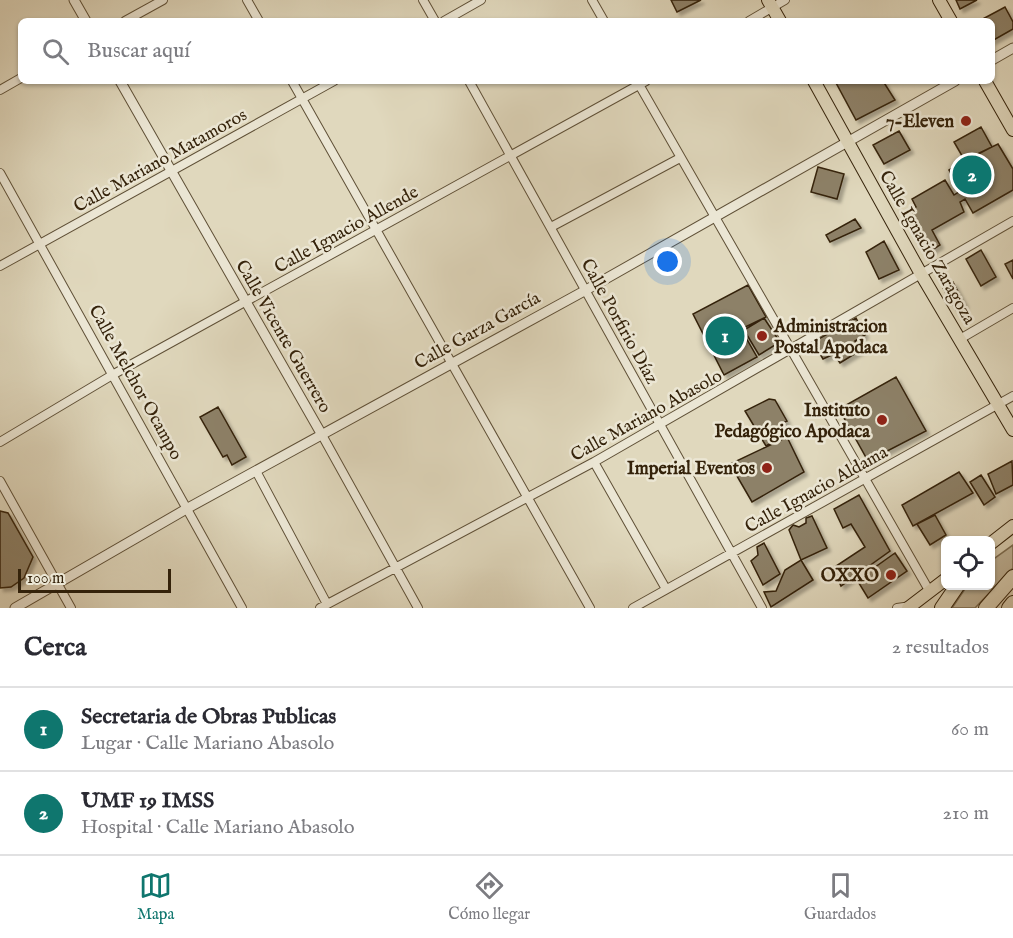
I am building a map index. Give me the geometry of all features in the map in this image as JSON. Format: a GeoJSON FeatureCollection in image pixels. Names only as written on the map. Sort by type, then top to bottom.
{"type":"FeatureCollection","features":[{"type":"Feature","properties":{"kind":"highway"},"geometry":{"type":"LineString","coordinates":[[986,608],[1013,577]]}},
{"type":"Feature","properties":{"kind":"highway"},"geometry":{"type":"LineString","coordinates":[[942,608],[954,590]]}},
{"type":"Feature","properties":{"kind":"highway"},"geometry":{"type":"LineString","coordinates":[[1009,608],[1013,603]]}},
{"type":"Feature","properties":{"kind":"main road"},"geometry":{"type":"LineString","coordinates":[[939,0],[949,18]]}},
{"type":"Feature","properties":{"kind":"main road"},"geometry":{"type":"LineString","coordinates":[[770,4],[778,18]]}},
{"type":"Feature","properties":{"kind":"main road","name":"Calle Ignacio Zaragoza"},"geometry":{"type":"LineString","coordinates":[[816,84],[921,274],[1013,430]]}},
{"type":"Feature","properties":{"kind":"main road"},"geometry":{"type":"LineString","coordinates":[[987,84],[1013,130]]}},
{"type":"Feature","properties":{"kind":"main road"},"geometry":{"type":"LineString","coordinates":[[995,540],[1013,526]]}},
{"type":"Feature","properties":{"kind":"main road"},"geometry":{"type":"LineString","coordinates":[[995,541],[1013,534]]}},
{"type":"Feature","properties":{"kind":"main road"},"geometry":{"type":"LineString","coordinates":[[910,607],[941,582]]}},
{"type":"Feature","properties":{"kind":"street"},"geometry":{"type":"LineString","coordinates":[[74,0],[84,18]]}},
{"type":"Feature","properties":{"kind":"street"},"geometry":{"type":"LineString","coordinates":[[130,18],[163,0]]}},
{"type":"Feature","properties":{"kind":"street"},"geometry":{"type":"LineString","coordinates":[[247,0],[257,18]]}},
{"type":"Feature","properties":{"kind":"street"},"geometry":{"type":"LineString","coordinates":[[423,0],[433,18]]}},
{"type":"Feature","properties":{"kind":"street"},"geometry":{"type":"LineString","coordinates":[[449,18],[481,0]]}},
{"type":"Feature","properties":{"kind":"street"},"geometry":{"type":"LineString","coordinates":[[592,0],[602,18]]}},
{"type":"Feature","properties":{"kind":"street"},"geometry":{"type":"LineString","coordinates":[[752,18],[770,4],[785,0]]}},
{"type":"Feature","properties":{"kind":"street"},"geometry":{"type":"LineString","coordinates":[[995,58],[1013,48]]}},
{"type":"Feature","properties":{"kind":"street"},"geometry":{"type":"LineString","coordinates":[[0,90],[18,80]]}},
{"type":"Feature","properties":{"kind":"street","name":"Calle Vicente Guerrero"},"geometry":{"type":"LineString","coordinates":[[122,84],[418,608]]}},
{"type":"Feature","properties":{"kind":"street"},"geometry":{"type":"LineString","coordinates":[[294,84],[590,608]]}},
{"type":"Feature","properties":{"kind":"street","name":"Calle Mariano Matamoros"},"geometry":{"type":"LineString","coordinates":[[0,266],[329,84]]}},
{"type":"Feature","properties":{"kind":"street","name":"Calle Porfirio Díaz"},"geometry":{"type":"LineString","coordinates":[[471,84],[762,608]]}},
{"type":"Feature","properties":{"kind":"street","name":"Calle Ignacio Allende"},"geometry":{"type":"LineString","coordinates":[[0,442],[114,374],[246,303],[637,84]]}},
{"type":"Feature","properties":{"kind":"street"},"geometry":{"type":"LineString","coordinates":[[642,84],[680,158],[930,592]]}},
{"type":"Feature","properties":{"kind":"street","name":"Calle Garza García"},"geometry":{"type":"LineString","coordinates":[[15,608],[188,508],[586,290],[950,84]]}},
{"type":"Feature","properties":{"kind":"street"},"geometry":{"type":"LineString","coordinates":[[551,228],[680,158]]}},
{"type":"Feature","properties":{"kind":"street","name":"Calle Melchor Ocampo"},"geometry":{"type":"LineString","coordinates":[[0,172],[42,243],[242,608]]}},
{"type":"Feature","properties":{"kind":"street","name":"Calle Mariano Abasolo"},"geometry":{"type":"LineString","coordinates":[[323,606],[594,462],[659,423],[791,351],[1013,220]]}},
{"type":"Feature","properties":{"kind":"street"},"geometry":{"type":"LineString","coordinates":[[960,339],[1013,308]]}},
{"type":"Feature","properties":{"kind":"street","name":"Calle Ignacio Aldama"},"geometry":{"type":"LineString","coordinates":[[633,608],[1013,396]]}},
{"type":"Feature","properties":{"kind":"street"},"geometry":{"type":"LineString","coordinates":[[594,462],[666,590]]}},
{"type":"Feature","properties":{"kind":"street"},"geometry":{"type":"LineString","coordinates":[[256,471],[323,606]]}},
{"type":"Feature","properties":{"kind":"street"},"geometry":{"type":"LineString","coordinates":[[0,482],[71,608]]}},
{"type":"Feature","properties":{"kind":"street"},"geometry":{"type":"LineString","coordinates":[[897,608],[910,607]]}},
{"type":"Feature","properties":{"kind":"shaded area"},"geometry":{"type":"Polygon","coordinates":[[[1013,545],[1013,568],[995,587],[995,558],[1013,545]]]}},
{"type":"Feature","properties":{"kind":"shaded area"},"geometry":{"type":"Polygon","coordinates":[[[964,590],[992,590],[975,608],[952,608],[964,590]]]}},
{"type":"Feature","properties":{"kind":"building"},"geometry":{"type":"Polygon","coordinates":[[[671,0],[701,0],[677,12],[671,0]]]}},
{"type":"Feature","properties":{"kind":"building"},"geometry":{"type":"Polygon","coordinates":[[[956,0],[977,0],[960,9],[956,0]]]}},
{"type":"Feature","properties":{"kind":"building"},"geometry":{"type":"Polygon","coordinates":[[[1005,7],[1013,22],[1013,29],[995,39],[995,18],[985,18],[1005,7]]]}},
{"type":"Feature","properties":{"kind":"building"},"geometry":{"type":"Polygon","coordinates":[[[837,84],[885,84],[895,100],[856,120],[837,84]]]}},
{"type":"Feature","properties":{"kind":"building"},"geometry":{"type":"Polygon","coordinates":[[[981,127],[992,147],[965,161],[954,142],[981,127]]]}},
{"type":"Feature","properties":{"kind":"building"},"geometry":{"type":"Polygon","coordinates":[[[899,131],[910,150],[884,164],[873,145],[899,131]]]}},
{"type":"Feature","properties":{"kind":"building"},"geometry":{"type":"Polygon","coordinates":[[[998,144],[1013,169],[1013,190],[973,213],[965,199],[960,202],[964,212],[932,230],[940,245],[926,254],[904,213],[916,207],[912,199],[945,180],[954,195],[960,191],[949,170],[958,164],[964,173],[983,162],[979,153],[998,144]]]}},
{"type":"Feature","properties":{"kind":"building"},"geometry":{"type":"Polygon","coordinates":[[[818,167],[844,174],[837,199],[811,192],[818,167]]]}},
{"type":"Feature","properties":{"kind":"building"},"geometry":{"type":"Polygon","coordinates":[[[855,219],[861,228],[830,242],[826,235],[855,219]]]}},
{"type":"Feature","properties":{"kind":"building"},"geometry":{"type":"Polygon","coordinates":[[[884,241],[899,270],[879,279],[866,252],[884,241]]]}},
{"type":"Feature","properties":{"kind":"building"},"geometry":{"type":"Polygon","coordinates":[[[981,250],[996,277],[981,286],[966,259],[981,250]]]}},
{"type":"Feature","properties":{"kind":"building"},"geometry":{"type":"Polygon","coordinates":[[[1013,260],[1013,279],[1005,264],[1013,260]]]}},
{"type":"Feature","properties":{"kind":"building"},"geometry":{"type":"Polygon","coordinates":[[[953,282],[965,305],[956,310],[943,288],[953,282]]]}},
{"type":"Feature","properties":{"kind":"building"},"geometry":{"type":"Polygon","coordinates":[[[748,285],[766,317],[741,329],[757,357],[724,375],[693,314],[748,285]]]}},
{"type":"Feature","properties":{"kind":"building","name":"Administracion Postal Apodaca"},"geometry":{"type":"Polygon","coordinates":[[[764,318],[780,342],[759,355],[744,330],[764,318]]]}},
{"type":"Feature","properties":{"kind":"building"},"geometry":{"type":"Polygon","coordinates":[[[856,318],[865,335],[855,341],[861,350],[840,363],[834,354],[823,359],[813,342],[856,318]]]}},
{"type":"Feature","properties":{"kind":"building","name":"Instituto Pedagógico Apodaca"},"geometry":{"type":"Polygon","coordinates":[[[896,377],[926,431],[868,461],[839,409],[896,377]]]}},
{"type":"Feature","properties":{"kind":"building"},"geometry":{"type":"Polygon","coordinates":[[[769,399],[775,400],[787,421],[782,423],[788,433],[766,446],[745,411],[769,399]]]}},
{"type":"Feature","properties":{"kind":"building"},"geometry":{"type":"Polygon","coordinates":[[[218,407],[246,457],[232,465],[227,455],[223,457],[200,417],[218,407]]]}},
{"type":"Feature","properties":{"kind":"building","name":"Imperial Eventos"},"geometry":{"type":"Polygon","coordinates":[[[787,437],[804,472],[752,502],[730,464],[787,437]]]}},
{"type":"Feature","properties":{"kind":"building"},"geometry":{"type":"Polygon","coordinates":[[[1012,461],[1013,485],[996,494],[988,474],[1012,461]]]}},
{"type":"Feature","properties":{"kind":"building"},"geometry":{"type":"Polygon","coordinates":[[[959,472],[973,493],[913,526],[902,505],[959,472]]]}},
{"type":"Feature","properties":{"kind":"building"},"geometry":{"type":"Polygon","coordinates":[[[981,475],[995,497],[984,505],[970,482],[981,475]]]}},
{"type":"Feature","properties":{"kind":"building"},"geometry":{"type":"Polygon","coordinates":[[[859,495],[890,551],[841,586],[833,568],[865,547],[851,524],[843,528],[834,509],[859,495]]]}},
{"type":"Feature","properties":{"kind":"building"},"geometry":{"type":"Polygon","coordinates":[[[0,511],[8,513],[33,557],[24,578],[11,587],[0,588],[0,511]]]}},
{"type":"Feature","properties":{"kind":"building"},"geometry":{"type":"Polygon","coordinates":[[[935,515],[946,535],[941,536],[930,545],[917,524],[935,515]]]}},
{"type":"Feature","properties":{"kind":"building"},"geometry":{"type":"Polygon","coordinates":[[[812,516],[827,548],[801,560],[789,530],[793,525],[799,527],[806,523],[806,518],[812,516]]]}},
{"type":"Feature","properties":{"kind":"building"},"geometry":{"type":"Polygon","coordinates":[[[764,543],[780,574],[763,585],[751,561],[758,555],[757,547],[764,543]]]}},
{"type":"Feature","properties":{"kind":"building"},"geometry":{"type":"Polygon","coordinates":[[[895,553],[907,571],[868,598],[857,580],[895,553]]]}},
{"type":"Feature","properties":{"kind":"building"},"geometry":{"type":"Polygon","coordinates":[[[801,560],[813,580],[771,607],[764,592],[776,591],[785,570],[801,560]]]}},
{"type":"Feature","properties":{"kind":"place","name":"7-Eleven"},"geometry":{"type":"Point","coordinates":[966,121]}},
{"type":"Feature","properties":{"kind":"place","name":"UMF 19 IMSS"},"geometry":{"type":"Point","coordinates":[972,175]}},
{"type":"Feature","properties":{"kind":"place","name":"Secretaria de Obras Publicas"},"geometry":{"type":"Point","coordinates":[725,336]}},
{"type":"Feature","properties":{"kind":"place","name":"Administracion Postal Apodaca"},"geometry":{"type":"Point","coordinates":[762,336]}},
{"type":"Feature","properties":{"kind":"place","name":"Instituto Pedagógico Apodaca"},"geometry":{"type":"Point","coordinates":[882,420]}},
{"type":"Feature","properties":{"kind":"place","name":"Imperial Eventos"},"geometry":{"type":"Point","coordinates":[767,468]}},
{"type":"Feature","properties":{"kind":"place","name":"OXXO"},"geometry":{"type":"Point","coordinates":[891,575]}}]}
